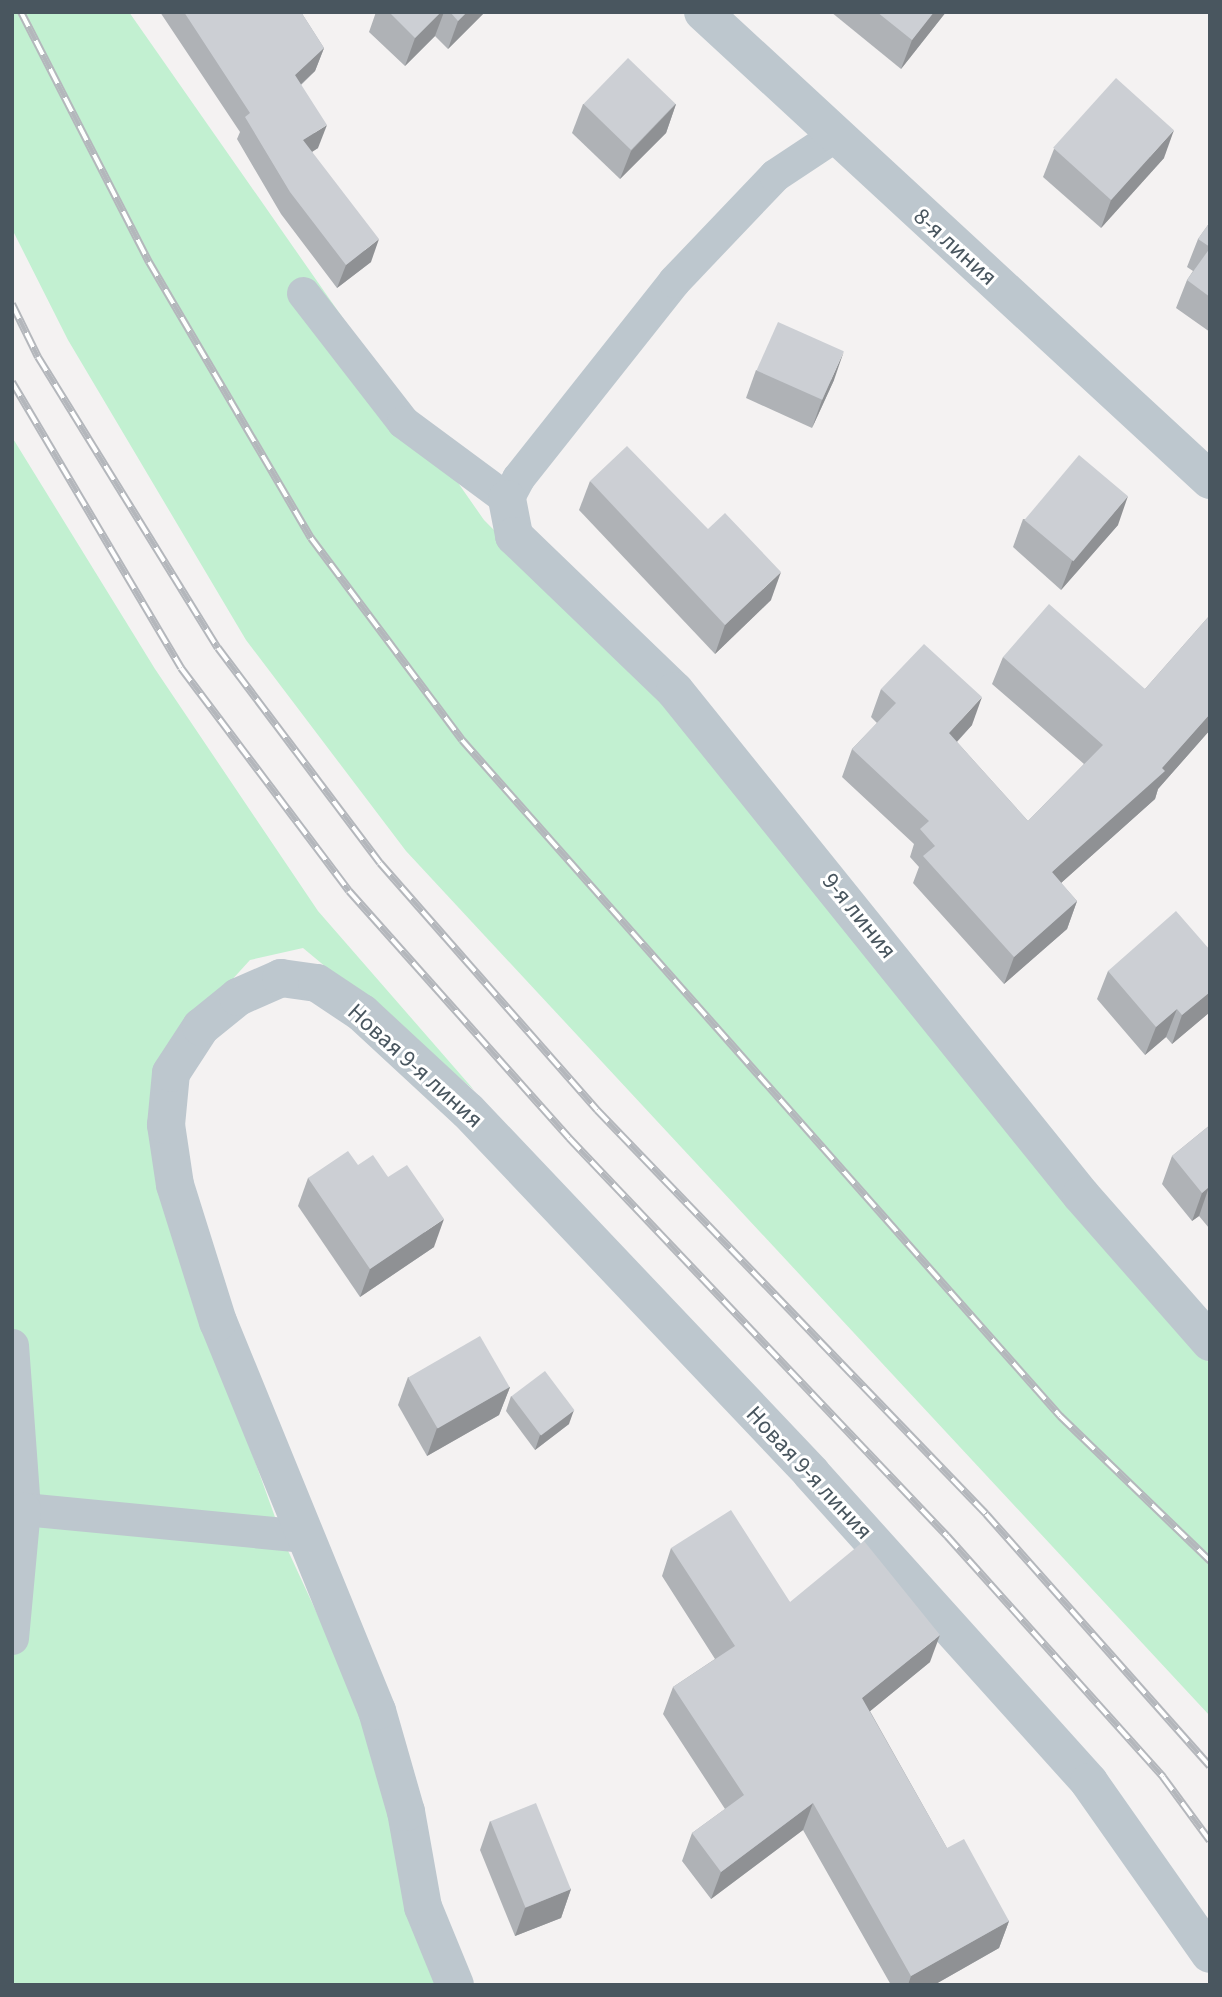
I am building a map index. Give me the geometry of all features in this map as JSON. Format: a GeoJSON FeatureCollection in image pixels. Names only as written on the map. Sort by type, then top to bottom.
{"type":"FeatureCollection","features":[{"type":"Feature","properties":{"kind":"street","name":"8-я линия"},"geometry":{"type":"LineString","coordinates":[[702,12],[1210,480]]}},
{"type":"Feature","properties":{"kind":"street","name":"9-я линия"},"geometry":{"type":"LineString","coordinates":[[507,499],[514,536],[675,691],[1081,1195],[1210,1342]]}},
{"type":"Feature","properties":{"kind":"street","name":"Новая 9-я линия"},"geometry":{"type":"LineString","coordinates":[[455,1985],[444,1967],[423,1907],[406,1812],[377,1711],[218,1322],[175,1185],[166,1125],[171,1073],[201,1027],[238,997],[281,978],[317,983],[362,1013],[468,1111],[811,1473],[1089,1782],[1210,1954]]}},
{"type":"Feature","properties":{"kind":"lane"},"geometry":{"type":"LineString","coordinates":[[303,293],[403,422],[507,499],[518,478],[674,281],[775,176],[834,136]]}},
{"type":"Feature","properties":{"kind":"lane"},"geometry":{"type":"LineString","coordinates":[[12,1345],[24,1509],[12,1638]]}},
{"type":"Feature","properties":{"kind":"lane"},"geometry":{"type":"LineString","coordinates":[[24,1509],[305,1536]]}},
{"type":"Feature","properties":{"kind":"green space"},"geometry":{"type":"Polygon","coordinates":[[[12,12],[129,12],[484,520],[678,715],[1073,1204],[1210,1364],[1210,1716],[406,851],[246,640],[68,340],[12,229],[12,12]]]}},
{"type":"Feature","properties":{"kind":"green space"},"geometry":{"type":"Polygon","coordinates":[[[12,437],[155,669],[318,911],[474,1090],[303,948],[250,960],[159,1060],[205,1323],[284,1542],[363,1713],[437,1985],[12,1985],[12,437]]]}},
{"type":"Feature","properties":{"kind":"building"},"geometry":{"type":"Polygon","coordinates":[[[184,12],[301,12],[324,48],[295,75],[327,125],[303,140],[379,239],[346,265],[290,192],[245,117],[250,113],[184,12]]]}},
{"type":"Feature","properties":{"kind":"building"},"geometry":{"type":"Polygon","coordinates":[[[389,12],[441,12],[415,38],[389,12]]]}},
{"type":"Feature","properties":{"kind":"building"},"geometry":{"type":"Polygon","coordinates":[[[450,12],[467,12],[458,21],[450,12]]]}},
{"type":"Feature","properties":{"kind":"building"},"geometry":{"type":"Polygon","coordinates":[[[877,12],[934,12],[912,40],[877,12]]]}},
{"type":"Feature","properties":{"kind":"building"},"geometry":{"type":"Polygon","coordinates":[[[628,58],[675,104],[631,150],[584,104],[628,58]]]}},
{"type":"Feature","properties":{"kind":"building"},"geometry":{"type":"Polygon","coordinates":[[[1116,78],[1174,130],[1111,200],[1053,148],[1116,78]]]}},
{"type":"Feature","properties":{"kind":"building"},"geometry":{"type":"Polygon","coordinates":[[[1210,222],[1210,247],[1198,239],[1210,222]]]}},
{"type":"Feature","properties":{"kind":"building"},"geometry":{"type":"Polygon","coordinates":[[[1210,248],[1210,297],[1187,280],[1210,248]]]}},
{"type":"Feature","properties":{"kind":"building"},"geometry":{"type":"Polygon","coordinates":[[[778,322],[844,351],[822,400],[756,370],[778,322]]]}},
{"type":"Feature","properties":{"kind":"building"},"geometry":{"type":"Polygon","coordinates":[[[627,446],[708,529],[725,513],[781,572],[725,625],[590,481],[627,446]]]}},
{"type":"Feature","properties":{"kind":"building"},"geometry":{"type":"Polygon","coordinates":[[[1079,455],[1128,496],[1073,561],[1024,520],[1079,455]]]}},
{"type":"Feature","properties":{"kind":"building"},"geometry":{"type":"Polygon","coordinates":[[[1049,604],[1145,689],[1210,615],[1210,714],[1162,768],[1165,771],[1052,872],[1077,901],[1014,957],[923,856],[935,846],[920,829],[929,821],[852,749],[896,703],[881,689],[924,644],[982,697],[949,733],[1028,821],[1103,745],[1003,657],[1049,604]]]}},
{"type":"Feature","properties":{"kind":"building"},"geometry":{"type":"Polygon","coordinates":[[[1176,911],[1210,950],[1210,992],[1182,1015],[1177,1009],[1156,1027],[1108,971],[1176,911]]]}},
{"type":"Feature","properties":{"kind":"building"},"geometry":{"type":"Polygon","coordinates":[[[1210,1125],[1210,1188],[1202,1193],[1172,1156],[1210,1125]]]}},
{"type":"Feature","properties":{"kind":"building"},"geometry":{"type":"Polygon","coordinates":[[[348,1151],[358,1165],[373,1155],[388,1177],[407,1165],[444,1219],[370,1269],[308,1178],[348,1151]]]}},
{"type":"Feature","properties":{"kind":"building"},"geometry":{"type":"Polygon","coordinates":[[[480,1336],[510,1387],[438,1429],[408,1378],[480,1336]]]}},
{"type":"Feature","properties":{"kind":"building"},"geometry":{"type":"Polygon","coordinates":[[[545,1371],[574,1410],[541,1435],[511,1396],[545,1371]]]}},
{"type":"Feature","properties":{"kind":"building"},"geometry":{"type":"Polygon","coordinates":[[[731,1510],[790,1602],[864,1541],[940,1635],[862,1698],[947,1848],[964,1839],[1009,1921],[911,1976],[813,1803],[721,1872],[692,1833],[744,1795],[673,1687],[735,1646],[671,1548],[731,1510]]]}},
{"type":"Feature","properties":{"kind":"building"},"geometry":{"type":"Polygon","coordinates":[[[536,1803],[571,1889],[525,1908],[491,1821],[536,1803]]]}},
{"type":"Feature","properties":{"kind":"railway"},"geometry":{"type":"LineString","coordinates":[[21,12],[149,262],[311,538],[462,740],[1060,1416],[1210,1561]]}},
{"type":"Feature","properties":{"kind":"railway"},"geometry":{"type":"LineString","coordinates":[[12,304],[38,357],[218,648],[380,863],[597,1110],[986,1514],[1210,1766]]}},
{"type":"Feature","properties":{"kind":"railway"},"geometry":{"type":"LineString","coordinates":[[12,382],[181,668],[349,891],[569,1138],[947,1536],[1163,1777],[1210,1841]]}}]}
